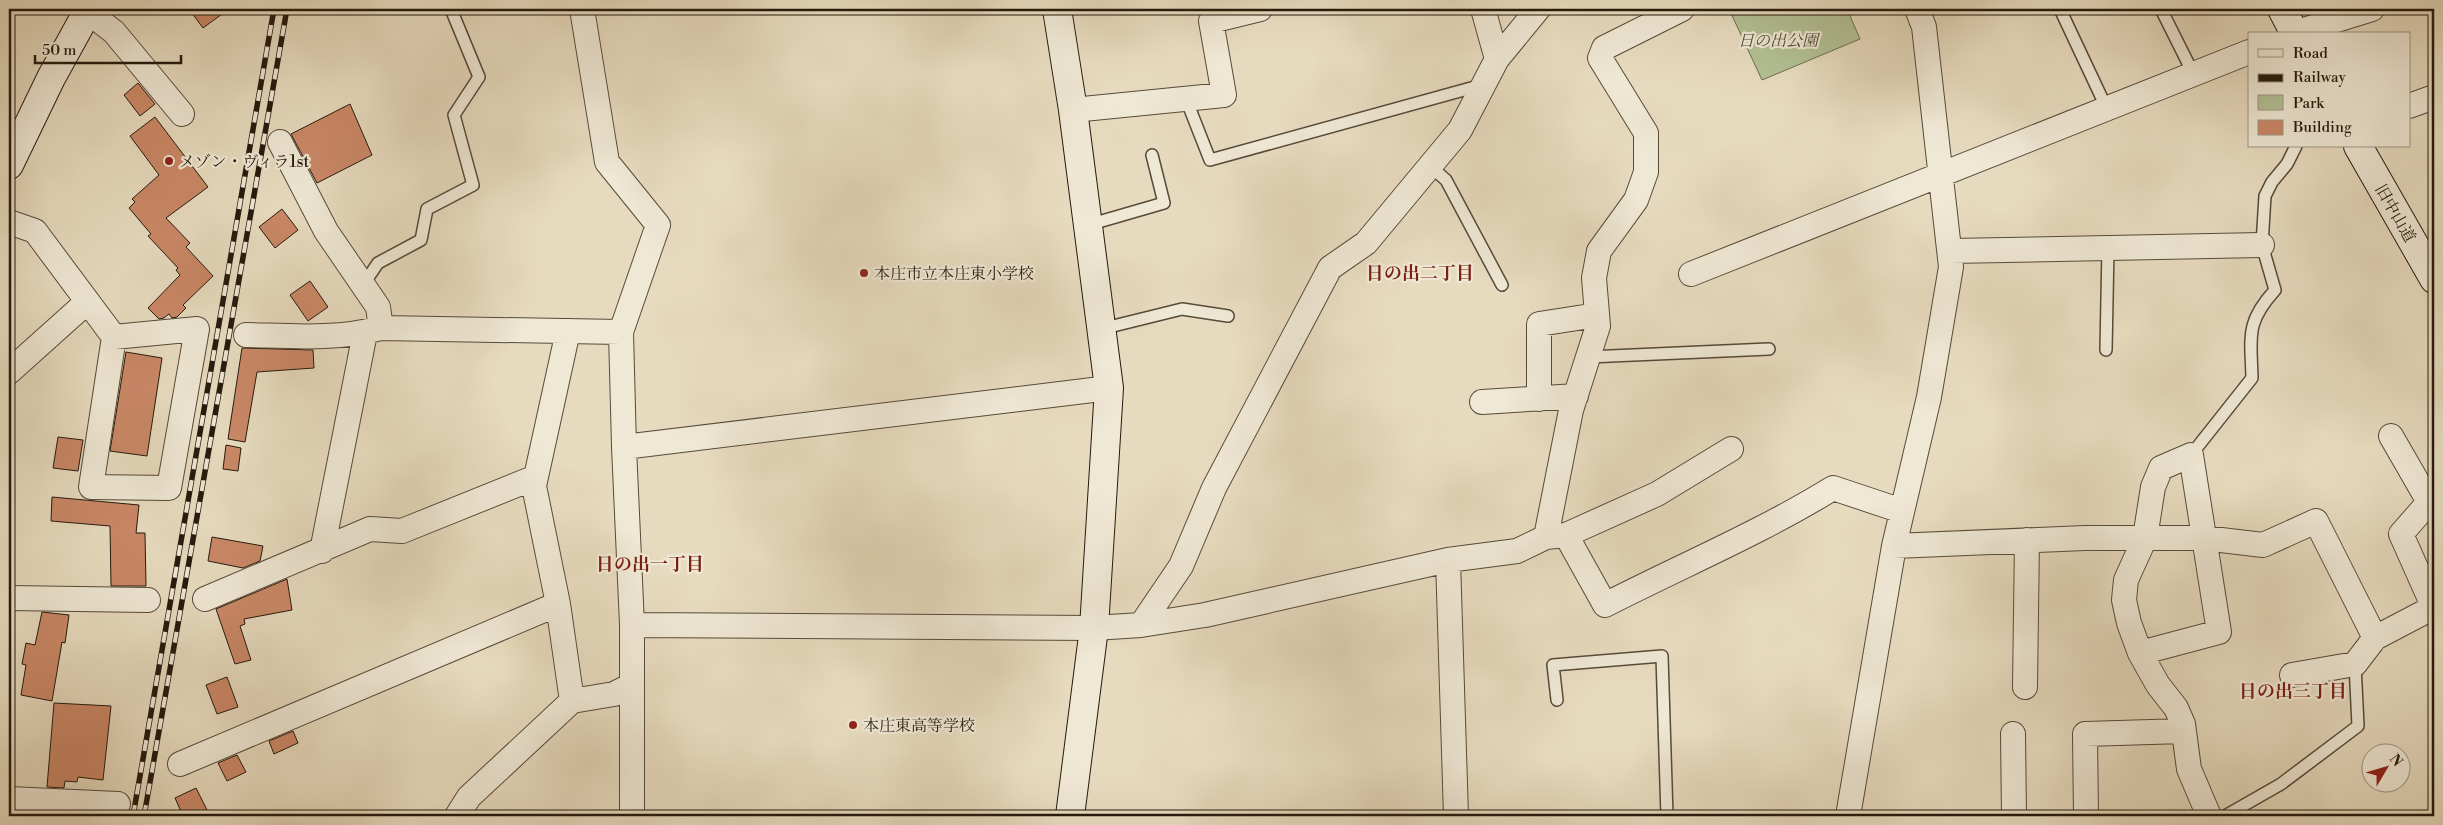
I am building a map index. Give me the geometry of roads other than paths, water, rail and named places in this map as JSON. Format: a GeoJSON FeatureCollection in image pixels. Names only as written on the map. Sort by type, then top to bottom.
{"type":"FeatureCollection","features":[{"type":"Feature","properties":{"kind":"street"},"geometry":{"type":"LineString","coordinates":[[582,9],[607,162],[658,225],[621,332],[632,625],[632,816]]}},
{"type":"Feature","properties":{"kind":"street"},"geometry":{"type":"LineString","coordinates":[[1057,9],[1073,110],[1109,388],[1094,628],[1070,816]]}},
{"type":"Feature","properties":{"kind":"street"},"geometry":{"type":"LineString","coordinates":[[1073,110],[1224,96],[1211,21],[1260,9]]}},
{"type":"Feature","properties":{"kind":"street"},"geometry":{"type":"LineString","coordinates":[[1483,9],[1497,60]]}},
{"type":"Feature","properties":{"kind":"street"},"geometry":{"type":"LineString","coordinates":[[1682,9],[1604,48],[1600,58],[1646,133],[1646,172],[1636,200],[1599,251],[1594,278],[1598,326],[1576,396],[1558,473],[1556,536],[1605,605],[1668,572],[1750,535],[1833,488],[1902,511]]}},
{"type":"Feature","properties":{"kind":"street"},"geometry":{"type":"LineString","coordinates":[[1848,816],[1894,546],[1929,397],[1951,267],[1924,27],[1917,9]]}},
{"type":"Feature","properties":{"kind":"street"},"geometry":{"type":"LineString","coordinates":[[2291,27],[2372,9]]}},
{"type":"Feature","properties":{"kind":"street"},"geometry":{"type":"LineString","coordinates":[[9,165],[88,10],[114,32],[182,114]]}},
{"type":"Feature","properties":{"kind":"street"},"geometry":{"type":"LineString","coordinates":[[1141,624],[1181,566],[1214,488],[1330,268],[1366,243],[1460,130],[1497,60],[1532,12]]}},
{"type":"Feature","properties":{"kind":"street"},"geometry":{"type":"LineString","coordinates":[[1691,274],[2248,52]]}},
{"type":"Feature","properties":{"kind":"street"},"geometry":{"type":"LineString","coordinates":[[2410,106],[2434,97]]}},
{"type":"Feature","properties":{"kind":"street"},"geometry":{"type":"LineString","coordinates":[[280,142],[326,231],[378,307],[322,551]]}},
{"type":"Feature","properties":{"kind":"street","name":"旧中山道"},"geometry":{"type":"LineString","coordinates":[[2359,148],[2434,279]]}},
{"type":"Feature","properties":{"kind":"street"},"geometry":{"type":"LineString","coordinates":[[9,222],[35,231],[114,337],[91,487],[169,488],[198,329],[114,337]]}},
{"type":"Feature","properties":{"kind":"street"},"geometry":{"type":"LineString","coordinates":[[1950,251],[2262,245]]}},
{"type":"Feature","properties":{"kind":"street"},"geometry":{"type":"LineString","coordinates":[[9,372],[87,302]]}},
{"type":"Feature","properties":{"kind":"street"},"geometry":{"type":"LineString","coordinates":[[1539,399],[1539,324],[1597,315]]}},
{"type":"Feature","properties":{"kind":"street"},"geometry":{"type":"LineString","coordinates":[[246,335],[314,336],[373,330],[621,332]]}},
{"type":"Feature","properties":{"kind":"street"},"geometry":{"type":"LineString","coordinates":[[568,331],[534,486],[558,604],[572,701]]}},
{"type":"Feature","properties":{"kind":"street"},"geometry":{"type":"LineString","coordinates":[[624,447],[1109,388]]}},
{"type":"Feature","properties":{"kind":"street"},"geometry":{"type":"LineString","coordinates":[[1482,402],[1576,396]]}},
{"type":"Feature","properties":{"kind":"street"},"geometry":{"type":"LineString","coordinates":[[2292,675],[2355,664],[2375,638],[2434,607],[2401,534],[2429,502],[2391,436]]}},
{"type":"Feature","properties":{"kind":"street"},"geometry":{"type":"LineString","coordinates":[[632,625],[1094,628],[1205,615],[1448,560],[1517,551],[1656,494],[1731,449]]}},
{"type":"Feature","properties":{"kind":"street"},"geometry":{"type":"LineString","coordinates":[[2140,653],[2219,632],[2192,455],[2161,468],[2153,487],[2145,538],[2126,580],[2124,600],[2129,623],[2140,653],[2158,685],[2176,708],[2184,731],[2189,770],[2209,816]]}},
{"type":"Feature","properties":{"kind":"street"},"geometry":{"type":"LineString","coordinates":[[205,599],[322,551],[370,529],[402,531],[536,477]]}},
{"type":"Feature","properties":{"kind":"street"},"geometry":{"type":"LineString","coordinates":[[1894,546],[2027,540],[2145,538],[2204,538],[2263,546],[2316,521],[2375,638]]}},
{"type":"Feature","properties":{"kind":"street"},"geometry":{"type":"LineString","coordinates":[[2026,686],[2027,540]]}},
{"type":"Feature","properties":{"kind":"street"},"geometry":{"type":"LineString","coordinates":[[1448,560],[1456,816]]}},
{"type":"Feature","properties":{"kind":"street"},"geometry":{"type":"LineString","coordinates":[[9,598],[148,600]]}},
{"type":"Feature","properties":{"kind":"street"},"geometry":{"type":"LineString","coordinates":[[180,764],[558,604]]}},
{"type":"Feature","properties":{"kind":"street"},"geometry":{"type":"LineString","coordinates":[[458,816],[469,797],[572,701],[614,694],[632,685]]}},
{"type":"Feature","properties":{"kind":"street"},"geometry":{"type":"LineString","coordinates":[[2086,816],[2085,734],[2184,731]]}},
{"type":"Feature","properties":{"kind":"street"},"geometry":{"type":"LineString","coordinates":[[2013,734],[2014,816]]}},
{"type":"Feature","properties":{"kind":"street"},"geometry":{"type":"LineString","coordinates":[[9,799],[118,804]]}},
{"type":"Feature","properties":{"kind":"lane"},"geometry":{"type":"LineString","coordinates":[[363,285],[378,263],[421,240],[427,209],[473,185],[454,115],[479,77],[451,9]]}},
{"type":"Feature","properties":{"kind":"lane"},"geometry":{"type":"LineString","coordinates":[[2060,9],[2107,109]]}},
{"type":"Feature","properties":{"kind":"lane"},"geometry":{"type":"LineString","coordinates":[[2161,9],[2194,75]]}},
{"type":"Feature","properties":{"kind":"lane"},"geometry":{"type":"LineString","coordinates":[[1186,99],[1210,160],[1484,85]]}},
{"type":"Feature","properties":{"kind":"lane"},"geometry":{"type":"LineString","coordinates":[[2192,455],[2252,378],[2250,328],[2275,290],[2262,245],[2265,196],[2272,182],[2287,164],[2295,148]]}},
{"type":"Feature","properties":{"kind":"lane"},"geometry":{"type":"LineString","coordinates":[[1088,225],[1164,202],[1152,155]]}},
{"type":"Feature","properties":{"kind":"lane"},"geometry":{"type":"LineString","coordinates":[[1430,166],[1446,180],[1502,285]]}},
{"type":"Feature","properties":{"kind":"lane"},"geometry":{"type":"LineString","coordinates":[[2106,350],[2108,248]]}},
{"type":"Feature","properties":{"kind":"lane"},"geometry":{"type":"LineString","coordinates":[[1101,330],[1182,308],[1228,316]]}},
{"type":"Feature","properties":{"kind":"lane"},"geometry":{"type":"LineString","coordinates":[[1588,357],[1769,350]]}},
{"type":"Feature","properties":{"kind":"lane"},"geometry":{"type":"LineString","coordinates":[[1557,700],[1553,665],[1662,656],[1667,816]]}},
{"type":"Feature","properties":{"kind":"lane"},"geometry":{"type":"LineString","coordinates":[[2225,816],[2281,784],[2358,726],[2355,664]]}},
{"type":"Feature","properties":{"kind":"railway"},"geometry":{"type":"LineString","coordinates":[[133,816],[274,9]]}},
{"type":"Feature","properties":{"kind":"railway"},"geometry":{"type":"LineString","coordinates":[[144,816],[287,9]]}},
{"type":"Feature","properties":{"kind":"place","name":"メゾン・ヴィラ1st"},"geometry":{"type":"Point","coordinates":[169,161]}},
{"type":"Feature","properties":{"kind":"place","name":"本庄市立本庄東小学校"},"geometry":{"type":"Point","coordinates":[864,273]}},
{"type":"Feature","properties":{"kind":"place","name":"本庄東高等学校"},"geometry":{"type":"Point","coordinates":[853,725]}},
{"type":"Feature","properties":{"kind":"district","name":"日の出二丁目"},"geometry":{"type":"Point","coordinates":[1420,273]}},
{"type":"Feature","properties":{"kind":"district","name":"日の出一丁目"},"geometry":{"type":"Point","coordinates":[650,564]}},
{"type":"Feature","properties":{"kind":"district","name":"日の出三丁目"},"geometry":{"type":"Point","coordinates":[2293,691]}},
{"type":"Feature","properties":{"kind":"park label","name":"日の出公園"},"geometry":{"type":"Point","coordinates":[1778,40]}}]}
